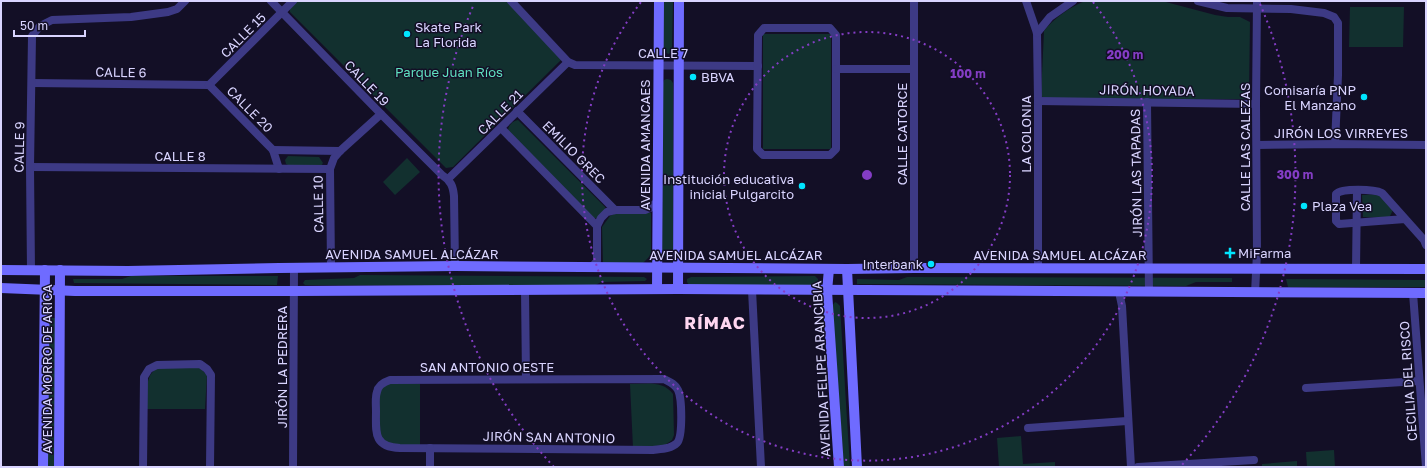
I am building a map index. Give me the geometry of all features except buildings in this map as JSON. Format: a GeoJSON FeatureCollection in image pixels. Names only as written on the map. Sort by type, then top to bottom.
{"type":"FeatureCollection","features":[{"type":"Feature","properties":{"kind":"main road","name":"AVENIDA AMANCAES"},"geometry":{"type":"LineString","coordinates":[[657,289],[659,1]]}},
{"type":"Feature","properties":{"kind":"main road"},"geometry":{"type":"LineString","coordinates":[[678,289],[679,1]]}},
{"type":"Feature","properties":{"kind":"main road","name":"AVENIDA SAMUEL ALCÁZAR"},"geometry":{"type":"LineString","coordinates":[[1,270],[128,271],[455,266],[829,269],[1426,269]]}},
{"type":"Feature","properties":{"kind":"main road","name":"AVENIDA FELIPE ARANCIBIA"},"geometry":{"type":"LineString","coordinates":[[829,269],[827,290],[839,467]]}},
{"type":"Feature","properties":{"kind":"main road"},"geometry":{"type":"LineString","coordinates":[[847,269],[857,467]]}},
{"type":"Feature","properties":{"kind":"main road","name":"AVENIDA MORRO DE ARICA"},"geometry":{"type":"LineString","coordinates":[[43,467],[45,270]]}},
{"type":"Feature","properties":{"kind":"main road","name":"AVENIDA MORRO DE ARICA"},"geometry":{"type":"LineString","coordinates":[[59,467],[60,270]]}},
{"type":"Feature","properties":{"kind":"main road"},"geometry":{"type":"LineString","coordinates":[[1,288],[60,290],[294,291],[678,289],[1426,293]]}},
{"type":"Feature","properties":{"kind":"street","name":"CALLE 9"},"geometry":{"type":"LineString","coordinates":[[31,270],[30,167],[32,36],[40,26],[52,20],[131,17],[168,12],[177,9],[185,1]]}},
{"type":"Feature","properties":{"kind":"street","name":"CALLE 19"},"geometry":{"type":"LineString","coordinates":[[271,1],[381,114],[442,175],[448,179]]}},
{"type":"Feature","properties":{"kind":"street","name":"CALLE 15"},"geometry":{"type":"LineString","coordinates":[[209,85],[293,1]]}},
{"type":"Feature","properties":{"kind":"street"},"geometry":{"type":"LineString","coordinates":[[511,1],[568,62]]}},
{"type":"Feature","properties":{"kind":"street","name":"CALLE CATORCE"},"geometry":{"type":"LineString","coordinates":[[914,1],[914,268]]}},
{"type":"Feature","properties":{"kind":"street","name":"LA COLONIA"},"geometry":{"type":"LineString","coordinates":[[1026,1],[1037,33],[1038,269]]}},
{"type":"Feature","properties":{"kind":"street"},"geometry":{"type":"LineString","coordinates":[[1037,33],[1050,17],[1073,1]]}},
{"type":"Feature","properties":{"kind":"street"},"geometry":{"type":"LineString","coordinates":[[1198,1],[1227,8],[1257,5],[1324,12],[1334,17],[1338,24],[1335,144]]}},
{"type":"Feature","properties":{"kind":"street","name":"CALLE LAS CALEZAS"},"geometry":{"type":"LineString","coordinates":[[1255,293],[1257,269],[1257,5]]}},
{"type":"Feature","properties":{"kind":"street"},"geometry":{"type":"LineString","coordinates":[[764,28],[830,28],[836,34],[836,69],[836,149],[830,155],[763,155],[757,149],[758,35],[764,28]]}},
{"type":"Feature","properties":{"kind":"street","name":"CALLE 7"},"geometry":{"type":"LineString","coordinates":[[568,62],[575,65],[758,66]]}},
{"type":"Feature","properties":{"kind":"street","name":"CALLE 21"},"geometry":{"type":"LineString","coordinates":[[448,179],[568,62]]}},
{"type":"Feature","properties":{"kind":"street"},"geometry":{"type":"LineString","coordinates":[[836,69],[914,69]]}},
{"type":"Feature","properties":{"kind":"street","name":"CALLE 6"},"geometry":{"type":"LineString","coordinates":[[32,83],[209,85]]}},
{"type":"Feature","properties":{"kind":"street","name":"CALLE 20"},"geometry":{"type":"LineString","coordinates":[[209,85],[273,150],[279,169]]}},
{"type":"Feature","properties":{"kind":"street","name":"JIRÓN HOYADA"},"geometry":{"type":"LineString","coordinates":[[1038,101],[1256,104]]}},
{"type":"Feature","properties":{"kind":"street","name":"JIRÓN LAS TAPADAS"},"geometry":{"type":"LineString","coordinates":[[1147,102],[1149,292]]}},
{"type":"Feature","properties":{"kind":"street","name":"EMILIO GREC"},"geometry":{"type":"LineString","coordinates":[[517,111],[615,210]]}},
{"type":"Feature","properties":{"kind":"street","name":"CALLE 10"},"geometry":{"type":"LineString","coordinates":[[330,268],[330,169],[334,158],[340,151],[381,114]]}},
{"type":"Feature","properties":{"kind":"street"},"geometry":{"type":"LineString","coordinates":[[501,128],[597,226]]}},
{"type":"Feature","properties":{"kind":"street","name":"JIRÓN LOS VIRREYES"},"geometry":{"type":"LineString","coordinates":[[1257,145],[1335,144],[1426,146]]}},
{"type":"Feature","properties":{"kind":"street","name":"CALLE 20"},"geometry":{"type":"LineString","coordinates":[[273,150],[340,151]]}},
{"type":"Feature","properties":{"kind":"street","name":"CALLE 8"},"geometry":{"type":"LineString","coordinates":[[30,167],[330,169]]}},
{"type":"Feature","properties":{"kind":"street"},"geometry":{"type":"LineString","coordinates":[[448,179],[452,185],[454,196],[455,266]]}},
{"type":"Feature","properties":{"kind":"street"},"geometry":{"type":"LineString","coordinates":[[1356,269],[1357,190]]}},
{"type":"Feature","properties":{"kind":"street"},"geometry":{"type":"LineString","coordinates":[[1405,219],[1337,223],[1336,194],[1340,191],[1357,190],[1372,190],[1382,193],[1424,240],[1426,245]]}},
{"type":"Feature","properties":{"kind":"street"},"geometry":{"type":"LineString","coordinates":[[592,267],[597,261],[598,256],[597,226],[601,218],[607,212],[615,210],[645,210],[650,208],[658,201]]}},
{"type":"Feature","properties":{"kind":"street","name":"JIRÓN LA PEDRERA"},"geometry":{"type":"LineString","coordinates":[[293,467],[294,268]]}},
{"type":"Feature","properties":{"kind":"street"},"geometry":{"type":"LineString","coordinates":[[525,290],[526,379]]}},
{"type":"Feature","properties":{"kind":"street"},"geometry":{"type":"LineString","coordinates":[[752,290],[761,467]]}},
{"type":"Feature","properties":{"kind":"street"},"geometry":{"type":"LineString","coordinates":[[1119,292],[1122,306],[1127,421],[1131,467]]}},
{"type":"Feature","properties":{"kind":"street","name":"CECILIA DEL RISCO"},"geometry":{"type":"LineString","coordinates":[[1413,293],[1426,467]]}},
{"type":"Feature","properties":{"kind":"street"},"geometry":{"type":"LineString","coordinates":[[143,467],[144,377],[149,369],[157,365],[200,364],[207,369],[211,375],[210,467]]}},
{"type":"Feature","properties":{"kind":"street","name":"SAN ANTONIO OESTE"},"geometry":{"type":"LineString","coordinates":[[389,448],[378,437],[376,430],[377,392],[382,383],[390,380],[664,378],[674,384],[679,392],[681,414],[681,434],[677,443],[667,448]]}},
{"type":"Feature","properties":{"kind":"street"},"geometry":{"type":"LineString","coordinates":[[1306,388],[1419,381]]}},
{"type":"Feature","properties":{"kind":"street"},"geometry":{"type":"LineString","coordinates":[[1028,428],[1127,421]]}},
{"type":"Feature","properties":{"kind":"street","name":"JIRÓN SAN ANTONIO"},"geometry":{"type":"LineString","coordinates":[[389,448],[653,450],[667,448]]}},
{"type":"Feature","properties":{"kind":"street"},"geometry":{"type":"LineString","coordinates":[[430,448],[430,467]]}},
{"type":"Feature","properties":{"kind":"street"},"geometry":{"type":"LineString","coordinates":[[1138,467],[1254,460]]}},
{"type":"Feature","properties":{"kind":"green space","name":"Parque Juan Ríos"},"geometry":{"type":"Polygon","coordinates":[[[297,1],[509,1],[562,59],[453,167],[446,168],[290,12],[290,8],[297,1]]]}},
{"type":"Feature","properties":{"kind":"green space"},"geometry":{"type":"Polygon","coordinates":[[[663,1],[673,1],[672,50],[669,54],[663,52],[663,1]]]}},
{"type":"Feature","properties":{"kind":"green space"},"geometry":{"type":"Polygon","coordinates":[[[1085,1],[1162,1],[1215,15],[1240,17],[1250,22],[1249,96],[1245,99],[1046,99],[1041,96],[1044,31],[1063,13],[1085,1]]]}},
{"type":"Feature","properties":{"kind":"green space"},"geometry":{"type":"Polygon","coordinates":[[[1350,7],[1404,7],[1403,47],[1349,47],[1350,7]]]}},
{"type":"Feature","properties":{"kind":"green space"},"geometry":{"type":"Polygon","coordinates":[[[763,34],[831,34],[831,149],[763,149],[763,34]]]}},
{"type":"Feature","properties":{"kind":"green space"},"geometry":{"type":"Polygon","coordinates":[[[664,80],[671,80],[673,83],[673,253],[668,257],[664,256],[662,253],[663,83],[664,80]]]}},
{"type":"Feature","properties":{"kind":"green space"},"geometry":{"type":"Polygon","coordinates":[[[518,120],[605,207],[606,211],[597,218],[594,218],[508,131],[511,124],[518,120]]]}},
{"type":"Feature","properties":{"kind":"green space"},"geometry":{"type":"Polygon","coordinates":[[[288,156],[319,157],[323,163],[321,166],[290,166],[286,164],[285,160],[288,156]]]}},
{"type":"Feature","properties":{"kind":"green space"},"geometry":{"type":"Polygon","coordinates":[[[407,158],[420,172],[395,195],[383,182],[407,158]]]}},
{"type":"Feature","properties":{"kind":"green space"},"geometry":{"type":"Polygon","coordinates":[[[1379,194],[1393,210],[1390,216],[1388,218],[1363,217],[1362,195],[1379,194]]]}},
{"type":"Feature","properties":{"kind":"green space"},"geometry":{"type":"Polygon","coordinates":[[[616,213],[651,213],[651,255],[643,263],[603,263],[602,227],[610,216],[616,213]]]}},
{"type":"Feature","properties":{"kind":"green space"},"geometry":{"type":"Polygon","coordinates":[[[360,275],[644,277],[647,279],[645,281],[601,282],[594,286],[305,285],[303,283],[305,280],[354,278],[360,275]]]}},
{"type":"Feature","properties":{"kind":"green space"},"geometry":{"type":"Polygon","coordinates":[[[131,276],[278,276],[277,285],[74,283],[73,279],[122,279],[131,276]]]}},
{"type":"Feature","properties":{"kind":"green space"},"geometry":{"type":"Polygon","coordinates":[[[815,276],[818,279],[818,282],[815,286],[689,285],[687,282],[687,279],[691,277],[815,276]]]}},
{"type":"Feature","properties":{"kind":"green space"},"geometry":{"type":"Polygon","coordinates":[[[907,277],[1232,278],[1232,282],[1196,282],[1186,286],[857,284],[857,279],[899,280],[907,277]]]}},
{"type":"Feature","properties":{"kind":"green space"},"geometry":{"type":"Polygon","coordinates":[[[1286,279],[1426,280],[1426,287],[1288,287],[1286,279]]]}},
{"type":"Feature","properties":{"kind":"green space"},"geometry":{"type":"Polygon","coordinates":[[[835,302],[840,306],[850,467],[844,467],[832,306],[835,302]]]}},
{"type":"Feature","properties":{"kind":"green space"},"geometry":{"type":"Polygon","coordinates":[[[49,318],[57,318],[54,467],[47,467],[49,318]]]}},
{"type":"Feature","properties":{"kind":"green space"},"geometry":{"type":"Polygon","coordinates":[[[199,367],[207,375],[205,409],[146,409],[146,392],[148,381],[150,376],[157,368],[199,367]]]}},
{"type":"Feature","properties":{"kind":"green space"},"geometry":{"type":"Polygon","coordinates":[[[391,382],[420,384],[420,446],[389,445],[386,444],[380,434],[377,410],[379,395],[385,385],[391,382]]]}},
{"type":"Feature","properties":{"kind":"green space"},"geometry":{"type":"Polygon","coordinates":[[[648,383],[659,385],[669,390],[673,394],[674,435],[672,440],[665,445],[633,448],[630,384],[648,383]]]}},
{"type":"Feature","properties":{"kind":"green space"},"geometry":{"type":"Polygon","coordinates":[[[1021,436],[1023,464],[1055,462],[1055,467],[999,467],[997,438],[1021,436]]]}},
{"type":"Feature","properties":{"kind":"green space"},"geometry":{"type":"Polygon","coordinates":[[[1334,450],[1335,467],[1307,467],[1306,452],[1334,450]]]}},
{"type":"Feature","properties":{"kind":"green space"},"geometry":{"type":"Polygon","coordinates":[[[1297,461],[1297,467],[1262,467],[1262,464],[1297,461]]]}},
{"type":"Feature","properties":{"kind":"place","name":"Skate Park La Florida"},"geometry":{"type":"Point","coordinates":[407,34]}},
{"type":"Feature","properties":{"kind":"place","name":"BBVA"},"geometry":{"type":"Point","coordinates":[693,77]}},
{"type":"Feature","properties":{"kind":"place","name":"Comisaría PNP El Manzano"},"geometry":{"type":"Point","coordinates":[1364,97]}},
{"type":"Feature","properties":{"kind":"place","name":"Institución educativa inicial Pulgarcito"},"geometry":{"type":"Point","coordinates":[802,186]}},
{"type":"Feature","properties":{"kind":"place","name":"Plaza Vea"},"geometry":{"type":"Point","coordinates":[1304,206]}},
{"type":"Feature","properties":{"kind":"place","name":"MiFarma"},"geometry":{"type":"Point","coordinates":[1230,253]}},
{"type":"Feature","properties":{"kind":"place","name":"Interbank"},"geometry":{"type":"Point","coordinates":[931,264]}},
{"type":"Feature","properties":{"kind":"district","name":"RÍMAC"},"geometry":{"type":"Point","coordinates":[715,322]}}]}
